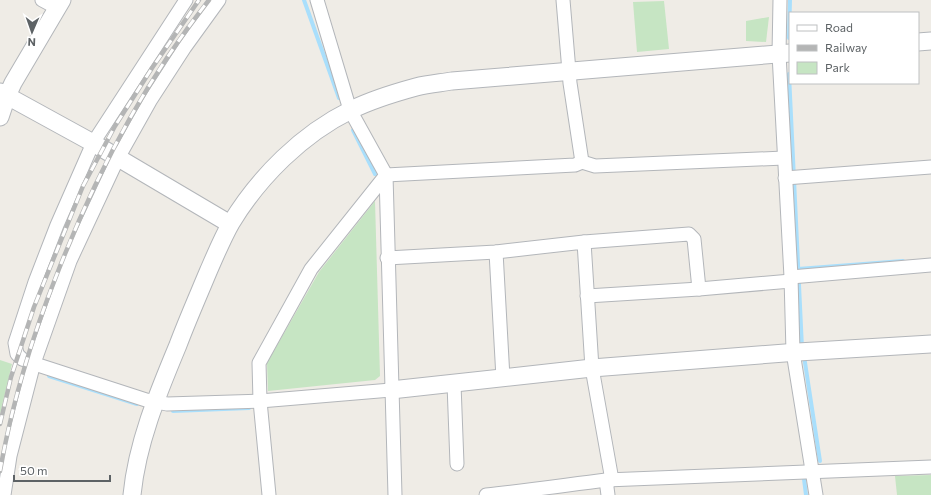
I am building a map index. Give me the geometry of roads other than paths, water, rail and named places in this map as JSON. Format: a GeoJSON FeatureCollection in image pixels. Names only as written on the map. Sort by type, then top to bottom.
{"type":"FeatureCollection","features":[{"type":"Feature","properties":{"kind":"street"},"geometry":{"type":"LineString","coordinates":[[186,0],[93,142],[57,225],[35,282],[15,343],[17,354],[22,359],[155,402],[167,404],[260,401],[454,384],[592,368],[799,352],[931,344]]}},
{"type":"Feature","properties":{"kind":"street"},"geometry":{"type":"LineString","coordinates":[[4,495],[10,456],[34,363],[70,261],[118,158],[150,101],[185,47],[220,0]]}},
{"type":"Feature","properties":{"kind":"street"},"geometry":{"type":"LineString","coordinates":[[317,0],[350,110],[386,175],[387,258],[395,495]]}},
{"type":"Feature","properties":{"kind":"street"},"geometry":{"type":"LineString","coordinates":[[562,0],[569,71],[582,162]]}},
{"type":"Feature","properties":{"kind":"street"},"geometry":{"type":"LineString","coordinates":[[780,0],[785,54],[784,158],[791,177],[799,352],[816,495]]}},
{"type":"Feature","properties":{"kind":"street"},"geometry":{"type":"LineString","coordinates":[[0,117],[4,94],[52,3]]}},
{"type":"Feature","properties":{"kind":"street"},"geometry":{"type":"LineString","coordinates":[[919,42],[931,41]]}},
{"type":"Feature","properties":{"kind":"street"},"geometry":{"type":"LineString","coordinates":[[132,495],[141,446],[155,402],[187,322],[230,224],[245,201],[265,177],[315,131],[350,110],[382,97],[418,86],[452,81],[785,54]]}},
{"type":"Feature","properties":{"kind":"street"},"geometry":{"type":"LineString","coordinates":[[4,94],[93,142],[230,224]]}},
{"type":"Feature","properties":{"kind":"street"},"geometry":{"type":"LineString","coordinates":[[269,495],[258,363],[311,269],[386,175],[575,165],[582,162],[594,166],[784,158]]}},
{"type":"Feature","properties":{"kind":"street"},"geometry":{"type":"LineString","coordinates":[[791,177],[931,167]]}},
{"type":"Feature","properties":{"kind":"street"},"geometry":{"type":"LineString","coordinates":[[387,258],[496,252],[584,242],[689,234],[694,239],[699,289]]}},
{"type":"Feature","properties":{"kind":"street"},"geometry":{"type":"LineString","coordinates":[[584,242],[592,368],[609,480],[608,495]]}},
{"type":"Feature","properties":{"kind":"street"},"geometry":{"type":"LineString","coordinates":[[496,252],[503,378]]}},
{"type":"Feature","properties":{"kind":"street"},"geometry":{"type":"LineString","coordinates":[[587,296],[699,289],[931,265]]}},
{"type":"Feature","properties":{"kind":"street"},"geometry":{"type":"LineString","coordinates":[[454,384],[457,464]]}},
{"type":"Feature","properties":{"kind":"street"},"geometry":{"type":"LineString","coordinates":[[486,495],[564,490],[609,480],[931,467]]}},
{"type":"Feature","properties":{"kind":"waterway"},"geometry":{"type":"LineString","coordinates":[[304,0],[339,98]]}},
{"type":"Feature","properties":{"kind":"waterway"},"geometry":{"type":"LineString","coordinates":[[790,0],[790,12]]}},
{"type":"Feature","properties":{"kind":"waterway"},"geometry":{"type":"LineString","coordinates":[[789,84],[802,348]]}},
{"type":"Feature","properties":{"kind":"waterway"},"geometry":{"type":"LineString","coordinates":[[353,130],[375,174]]}},
{"type":"Feature","properties":{"kind":"waterway"},"geometry":{"type":"LineString","coordinates":[[798,269],[903,261]]}},
{"type":"Feature","properties":{"kind":"waterway"},"geometry":{"type":"LineString","coordinates":[[804,356],[820,461]]}},
{"type":"Feature","properties":{"kind":"waterway"},"geometry":{"type":"LineString","coordinates":[[49,376],[137,404]]}},
{"type":"Feature","properties":{"kind":"waterway"},"geometry":{"type":"LineString","coordinates":[[173,411],[249,408]]}},
{"type":"Feature","properties":{"kind":"waterway"},"geometry":{"type":"LineString","coordinates":[[804,479],[806,495]]}},
{"type":"Feature","properties":{"kind":"railway"},"geometry":{"type":"LineString","coordinates":[[0,424],[11,377],[34,307],[83,186],[115,126],[152,68],[199,0]]}},
{"type":"Feature","properties":{"kind":"railway"},"geometry":{"type":"LineString","coordinates":[[0,471],[10,420],[31,346],[72,237],[105,166],[142,97],[185,31],[209,0]]}}]}
